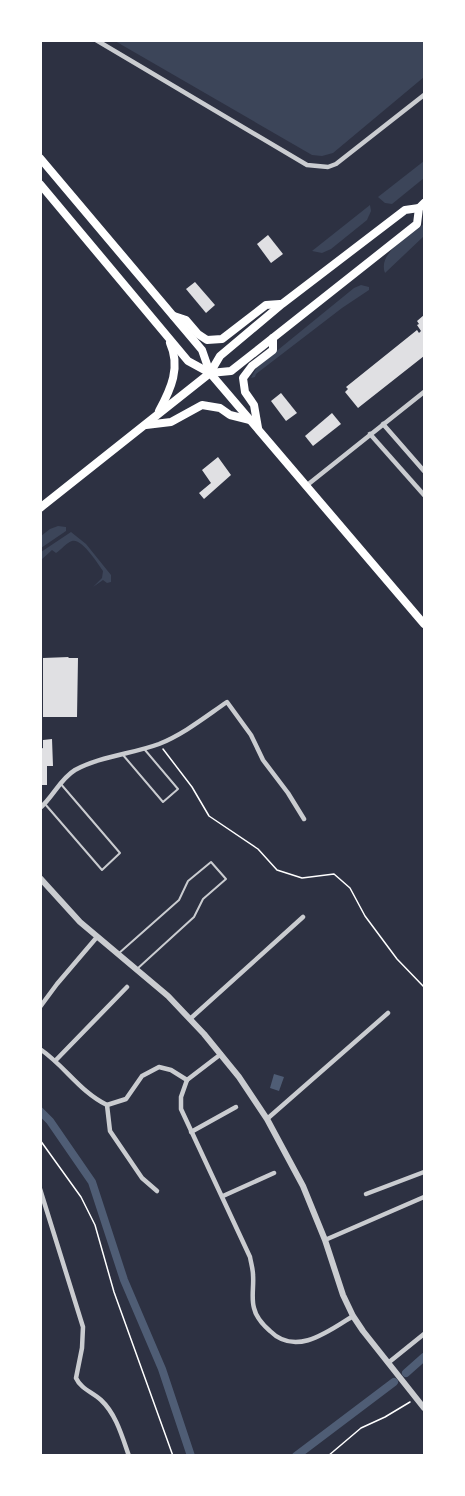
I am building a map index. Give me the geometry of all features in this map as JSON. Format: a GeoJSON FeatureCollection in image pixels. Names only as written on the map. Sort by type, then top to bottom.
{"type":"FeatureCollection","features":[{"type":"Feature","properties":{"kind":"main road"},"geometry":{"type":"LineString","coordinates":[[40,158],[202,350],[210,373]]}},
{"type":"Feature","properties":{"kind":"main road"},"geometry":{"type":"LineString","coordinates":[[40,184],[188,361],[210,373],[424,624]]}},
{"type":"Feature","properties":{"kind":"main road"},"geometry":{"type":"LineString","coordinates":[[40,508],[210,373],[220,356],[282,304],[405,210],[422,206],[417,224],[273,338],[231,371],[210,373]]}},
{"type":"Feature","properties":{"kind":"main road"},"geometry":{"type":"LineString","coordinates":[[173,316],[186,320],[198,334],[207,340],[222,339],[266,305],[282,304]]}},
{"type":"Feature","properties":{"kind":"main road"},"geometry":{"type":"LineString","coordinates":[[157,415],[169,393],[176,366],[174,351],[166,334]]}},
{"type":"Feature","properties":{"kind":"main road"},"geometry":{"type":"LineString","coordinates":[[258,428],[254,405],[245,392],[243,378],[252,366],[273,350],[273,338]]}},
{"type":"Feature","properties":{"kind":"main road"},"geometry":{"type":"LineString","coordinates":[[145,425],[171,422],[202,405],[220,408],[230,415],[250,420]]}},
{"type":"Feature","properties":{"kind":"street"},"geometry":{"type":"LineString","coordinates":[[96,40],[307,165],[328,167],[336,164],[424,95]]}},
{"type":"Feature","properties":{"kind":"street"},"geometry":{"type":"LineString","coordinates":[[306,486],[424,392]]}},
{"type":"Feature","properties":{"kind":"street"},"geometry":{"type":"LineString","coordinates":[[383,424],[424,471]]}},
{"type":"Feature","properties":{"kind":"street"},"geometry":{"type":"LineString","coordinates":[[370,434],[424,495]]}},
{"type":"Feature","properties":{"kind":"street"},"geometry":{"type":"LineString","coordinates":[[43,806],[60,783],[74,771],[121,753],[159,744],[176,736],[227,702],[251,735],[263,760],[304,819]]}},
{"type":"Feature","properties":{"kind":"street"},"geometry":{"type":"LineString","coordinates":[[40,878],[97,937],[137,969],[190,1019],[221,1054],[267,1119],[303,1186],[353,1316],[424,1408]]}},
{"type":"Feature","properties":{"kind":"street"},"geometry":{"type":"LineString","coordinates":[[190,1019],[303,917]]}},
{"type":"Feature","properties":{"kind":"street"},"geometry":{"type":"LineString","coordinates":[[40,1007],[97,937]]}},
{"type":"Feature","properties":{"kind":"street"},"geometry":{"type":"LineString","coordinates":[[56,1060],[127,987]]}},
{"type":"Feature","properties":{"kind":"street"},"geometry":{"type":"LineString","coordinates":[[267,1119],[388,1013]]}},
{"type":"Feature","properties":{"kind":"street"},"geometry":{"type":"LineString","coordinates":[[40,1049],[56,1060],[76,1084],[94,1099],[107,1105],[126,1099],[142,1076],[159,1067],[171,1070],[187,1080]]}},
{"type":"Feature","properties":{"kind":"street"},"geometry":{"type":"LineString","coordinates":[[221,1054],[187,1080],[181,1097],[181,1109],[250,1257],[254,1309],[258,1317],[273,1335],[283,1341],[291,1342],[312,1340],[353,1316]]}},
{"type":"Feature","properties":{"kind":"street"},"geometry":{"type":"LineString","coordinates":[[107,1105],[110,1131],[142,1178],[158,1191]]}},
{"type":"Feature","properties":{"kind":"street"},"geometry":{"type":"LineString","coordinates":[[191,1132],[236,1107]]}},
{"type":"Feature","properties":{"kind":"street"},"geometry":{"type":"LineString","coordinates":[[366,1194],[424,1172]]}},
{"type":"Feature","properties":{"kind":"street"},"geometry":{"type":"LineString","coordinates":[[223,1196],[274,1173]]}},
{"type":"Feature","properties":{"kind":"street"},"geometry":{"type":"LineString","coordinates":[[40,1189],[82,1319],[84,1337],[76,1378],[80,1386],[99,1398],[112,1414],[129,1455]]}},
{"type":"Feature","properties":{"kind":"street"},"geometry":{"type":"LineString","coordinates":[[325,1240],[424,1197]]}},
{"type":"Feature","properties":{"kind":"street"},"geometry":{"type":"LineString","coordinates":[[388,1363],[424,1334]]}},
{"type":"Feature","properties":{"kind":"lane"},"geometry":{"type":"LineString","coordinates":[[121,753],[163,802],[178,789],[143,748]]}},
{"type":"Feature","properties":{"kind":"lane"},"geometry":{"type":"LineString","coordinates":[[43,806],[102,870],[120,853],[60,783]]}},
{"type":"Feature","properties":{"kind":"lane"},"geometry":{"type":"LineString","coordinates":[[118,954],[179,900],[188,881],[211,862],[226,879],[203,899],[194,917],[137,969]]}},
{"type":"Feature","properties":{"kind":"path"},"geometry":{"type":"LineString","coordinates":[[159,744],[192,787],[209,816],[258,849],[276,870],[302,878],[334,873],[350,888],[365,916],[397,959],[424,987]]}},
{"type":"Feature","properties":{"kind":"path"},"geometry":{"type":"LineString","coordinates":[[40,1140],[81,1197],[95,1225],[114,1292],[173,1455]]}},
{"type":"Feature","properties":{"kind":"path"},"geometry":{"type":"LineString","coordinates":[[328,1455],[361,1428],[385,1418],[411,1402]]}},
{"type":"Feature","properties":{"kind":"shaded area"},"geometry":{"type":"Polygon","coordinates":[[[115,41],[424,41],[424,77],[333,153],[322,156],[312,155],[115,41]]]}},
{"type":"Feature","properties":{"kind":"shaded area"},"geometry":{"type":"Polygon","coordinates":[[[424,161],[424,178],[392,204],[385,203],[378,197],[424,161]]]}},
{"type":"Feature","properties":{"kind":"shaded area"},"geometry":{"type":"Polygon","coordinates":[[[370,205],[371,211],[367,220],[331,249],[322,253],[312,251],[370,205]]]}},
{"type":"Feature","properties":{"kind":"shaded area"},"geometry":{"type":"Polygon","coordinates":[[[424,224],[424,236],[385,273],[384,265],[390,251],[424,224]]]}},
{"type":"Feature","properties":{"kind":"shaded area"},"geometry":{"type":"Polygon","coordinates":[[[361,285],[369,287],[369,290],[251,378],[257,367],[354,288],[361,285]]]}},
{"type":"Feature","properties":{"kind":"shaded area"},"geometry":{"type":"Polygon","coordinates":[[[58,526],[66,527],[66,531],[41,548],[41,536],[58,526]]]}},
{"type":"Feature","properties":{"kind":"shaded area"},"geometry":{"type":"Polygon","coordinates":[[[71,532],[86,544],[111,575],[111,582],[107,583],[103,580],[93,587],[102,578],[103,571],[89,552],[76,541],[70,542],[56,553],[52,550],[41,560],[41,552],[71,532]]]}},
{"type":"Feature","properties":{"kind":"shaded area"},"geometry":{"type":"Polygon","coordinates":[[[274,1074],[284,1077],[279,1091],[270,1088],[274,1074]]]}},
{"type":"Feature","properties":{"kind":"building"},"geometry":{"type":"Polygon","coordinates":[[[268,235],[283,254],[271,263],[257,244],[268,235]]]}},
{"type":"Feature","properties":{"kind":"building"},"geometry":{"type":"Polygon","coordinates":[[[195,282],[215,305],[206,313],[186,289],[195,282]]]}},
{"type":"Feature","properties":{"kind":"building"},"geometry":{"type":"Polygon","coordinates":[[[424,315],[424,356],[358,408],[345,392],[348,389],[346,387],[417,330],[419,333],[421,331],[417,321],[424,315]]]}},
{"type":"Feature","properties":{"kind":"building"},"geometry":{"type":"Polygon","coordinates":[[[281,393],[297,413],[286,421],[271,401],[281,393]]]}},
{"type":"Feature","properties":{"kind":"building"},"geometry":{"type":"Polygon","coordinates":[[[332,413],[341,424],[313,446],[305,436],[332,413]]]}},
{"type":"Feature","properties":{"kind":"building"},"geometry":{"type":"Polygon","coordinates":[[[218,457],[231,475],[204,499],[199,493],[211,483],[202,470],[218,457]]]}},
{"type":"Feature","properties":{"kind":"building"},"geometry":{"type":"Polygon","coordinates":[[[43,658],[78,658],[77,717],[43,717],[43,658]]]}},
{"type":"Feature","properties":{"kind":"building"},"geometry":{"type":"Polygon","coordinates":[[[52,739],[53,766],[47,766],[47,785],[40,785],[40,749],[43,748],[43,740],[52,739]]]}},
{"type":"Feature","properties":{"kind":"waterway"},"geometry":{"type":"LineString","coordinates":[[40,1111],[50,1121],[92,1182],[124,1280],[162,1369],[191,1456]]}},
{"type":"Feature","properties":{"kind":"waterway"},"geometry":{"type":"LineString","coordinates":[[406,1373],[424,1357]]}},
{"type":"Feature","properties":{"kind":"waterway"},"geometry":{"type":"LineString","coordinates":[[296,1456],[394,1382]]}}]}
